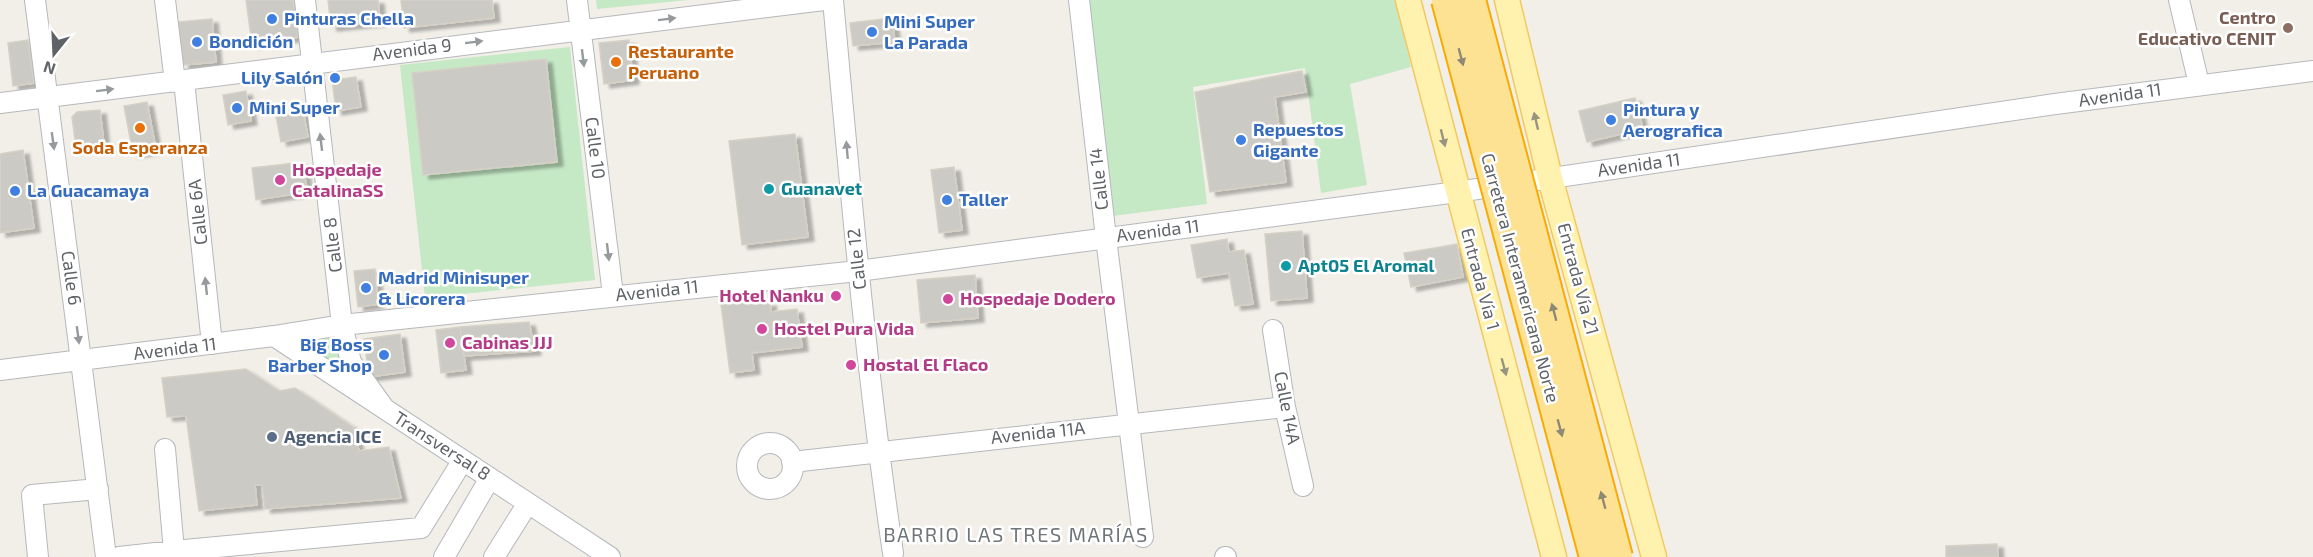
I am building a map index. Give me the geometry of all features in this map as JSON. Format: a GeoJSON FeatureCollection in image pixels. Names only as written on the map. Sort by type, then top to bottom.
{"type":"FeatureCollection","features":[{"type":"Feature","properties":{"kind":"highway","name":"Carretera Interamericana Norte"},"geometry":{"type":"LineString","coordinates":[[1446,0],[1594,557]]}},
{"type":"Feature","properties":{"kind":"highway","name":"Carretera Interamericana Norte"},"geometry":{"type":"LineString","coordinates":[[1472,0],[1618,557]]}},
{"type":"Feature","properties":{"kind":"main road","name":"Entrada Vía 1"},"geometry":{"type":"LineString","coordinates":[[1408,0],[1554,557]]}},
{"type":"Feature","properties":{"kind":"main road","name":"Entrada Vía 21"},"geometry":{"type":"LineString","coordinates":[[1507,0],[1550,178],[1654,557]]}},
{"type":"Feature","properties":{"kind":"street","name":"Calle 6"},"geometry":{"type":"LineString","coordinates":[[35,0],[106,557]]}},
{"type":"Feature","properties":{"kind":"street","name":"Calle 6A"},"geometry":{"type":"LineString","coordinates":[[165,0],[179,81],[212,344]]}},
{"type":"Feature","properties":{"kind":"street","name":"Calle 8"},"geometry":{"type":"LineString","coordinates":[[305,0],[342,326],[351,362],[384,408]]}},
{"type":"Feature","properties":{"kind":"street","name":"Calle 10"},"geometry":{"type":"LineString","coordinates":[[577,0],[613,296]]}},
{"type":"Feature","properties":{"kind":"street","name":"Avenida 9"},"geometry":{"type":"LineString","coordinates":[[0,103],[312,62],[824,0]]}},
{"type":"Feature","properties":{"kind":"street","name":"Calle 12"},"geometry":{"type":"LineString","coordinates":[[833,0],[858,271],[878,451],[893,553]]}},
{"type":"Feature","properties":{"kind":"street","name":"Calle 14"},"geometry":{"type":"LineString","coordinates":[[1079,0],[1143,537]]}},
{"type":"Feature","properties":{"kind":"street"},"geometry":{"type":"LineString","coordinates":[[2179,0],[2199,84]]}},
{"type":"Feature","properties":{"kind":"street","name":"Avenida 11"},"geometry":{"type":"LineString","coordinates":[[0,370],[342,326],[858,271],[1457,192],[2199,84],[2313,71]]}},
{"type":"Feature","properties":{"kind":"street","name":"Calle 14A"},"geometry":{"type":"LineString","coordinates":[[1273,330],[1285,407],[1303,486]]}},
{"type":"Feature","properties":{"kind":"street","name":"Transversal 8"},"geometry":{"type":"LineString","coordinates":[[274,336],[610,557]]}},
{"type":"Feature","properties":{"kind":"street","name":"Avenida 11A"},"geometry":{"type":"LineString","coordinates":[[792,462],[1285,407]]}},
{"type":"Feature","properties":{"kind":"street"},"geometry":{"type":"LineString","coordinates":[[165,449],[174,551]]}},
{"type":"Feature","properties":{"kind":"street"},"geometry":{"type":"LineString","coordinates":[[131,556],[174,551],[261,550],[422,528],[463,460]]}},
{"type":"Feature","properties":{"kind":"street"},"geometry":{"type":"LineString","coordinates":[[444,557],[490,478]]}},
{"type":"Feature","properties":{"kind":"street"},"geometry":{"type":"LineString","coordinates":[[38,557],[32,495],[98,489]]}},
{"type":"Feature","properties":{"kind":"street"},"geometry":{"type":"LineString","coordinates":[[494,557],[528,503]]}},
{"type":"Feature","properties":{"kind":"green space"},"geometry":{"type":"Polygon","coordinates":[[[596,0],[688,0],[597,9],[596,0]]]}},
{"type":"Feature","properties":{"kind":"green space"},"geometry":{"type":"Polygon","coordinates":[[[1087,0],[1396,0],[1411,67],[1350,84],[1367,185],[1321,193],[1305,68],[1193,87],[1207,204],[1112,216],[1087,0]]]}},
{"type":"Feature","properties":{"kind":"green space"},"geometry":{"type":"Polygon","coordinates":[[[570,47],[595,280],[425,298],[400,65],[570,47]]]}},
{"type":"Feature","properties":{"kind":"green space"},"geometry":{"type":"Polygon","coordinates":[[[333,336],[359,385],[294,342],[333,336]]]}},
{"type":"Feature","properties":{"kind":"building","name":"Pinturas Chella"},"geometry":{"type":"Polygon","coordinates":[[[246,0],[293,0],[298,37],[252,44],[246,0]]]}},
{"type":"Feature","properties":{"kind":"building"},"geometry":{"type":"Polygon","coordinates":[[[328,0],[378,0],[380,22],[331,27],[328,0]]]}},
{"type":"Feature","properties":{"kind":"building"},"geometry":{"type":"Polygon","coordinates":[[[401,0],[492,0],[494,18],[404,28],[401,0]]]}},
{"type":"Feature","properties":{"kind":"building","name":"Mini Super La Parada"},"geometry":{"type":"Polygon","coordinates":[[[892,18],[895,42],[853,46],[850,23],[892,18]]]}},
{"type":"Feature","properties":{"kind":"building","name":"Bondición"},"geometry":{"type":"Polygon","coordinates":[[[212,19],[216,62],[183,65],[178,22],[212,19]]]}},
{"type":"Feature","properties":{"kind":"building"},"geometry":{"type":"Polygon","coordinates":[[[28,40],[34,83],[13,86],[8,43],[28,40]]]}},
{"type":"Feature","properties":{"kind":"building","name":"Restaurante Peruano"},"geometry":{"type":"Polygon","coordinates":[[[629,40],[633,80],[604,84],[599,43],[629,40]]]}},
{"type":"Feature","properties":{"kind":"building"},"geometry":{"type":"Polygon","coordinates":[[[546,59],[557,162],[423,175],[412,73],[546,59]]]}},
{"type":"Feature","properties":{"kind":"building"},"geometry":{"type":"Polygon","coordinates":[[[546,59],[557,162],[423,175],[412,73],[546,59]]]}},
{"type":"Feature","properties":{"kind":"building","name":"Repuestos Gigante"},"geometry":{"type":"Polygon","coordinates":[[[1302,71],[1306,92],[1275,97],[1286,182],[1210,192],[1195,92],[1302,71]]]}},
{"type":"Feature","properties":{"kind":"building"},"geometry":{"type":"Polygon","coordinates":[[[356,77],[361,107],[336,111],[332,80],[356,77]]]}},
{"type":"Feature","properties":{"kind":"building","name":"Mini Super"},"geometry":{"type":"Polygon","coordinates":[[[246,91],[251,121],[228,125],[223,95],[246,91]]]}},
{"type":"Feature","properties":{"kind":"building","name":"Pintura y Aerografica"},"geometry":{"type":"Polygon","coordinates":[[[1635,98],[1643,129],[1587,142],[1579,111],[1635,98]]]}},
{"type":"Feature","properties":{"kind":"building","name":"Soda Esperanza"},"geometry":{"type":"Polygon","coordinates":[[[147,102],[156,150],[133,154],[124,106],[147,102]]]}},
{"type":"Feature","properties":{"kind":"building"},"geometry":{"type":"Polygon","coordinates":[[[100,110],[104,144],[76,148],[72,117],[77,112],[100,110]]]}},
{"type":"Feature","properties":{"kind":"building"},"geometry":{"type":"Polygon","coordinates":[[[303,111],[308,137],[281,142],[276,116],[303,111]]]}},
{"type":"Feature","properties":{"kind":"building","name":"Guanavet"},"geometry":{"type":"Polygon","coordinates":[[[795,134],[808,237],[742,245],[729,141],[795,134]]]}},
{"type":"Feature","properties":{"kind":"building","name":"La Guacamaya"},"geometry":{"type":"Polygon","coordinates":[[[23,150],[34,228],[0,233],[0,154],[23,150]]]}},
{"type":"Feature","properties":{"kind":"building","name":"Hospedaje CatalinaSS"},"geometry":{"type":"Polygon","coordinates":[[[303,162],[307,192],[256,200],[252,168],[303,162]]]}},
{"type":"Feature","properties":{"kind":"building","name":"Taller"},"geometry":{"type":"Polygon","coordinates":[[[954,167],[962,230],[939,233],[931,170],[954,167]]]}},
{"type":"Feature","properties":{"kind":"building","name":"Apt05 El Aromal"},"geometry":{"type":"Polygon","coordinates":[[[1302,231],[1307,298],[1271,301],[1265,234],[1302,231]]]}},
{"type":"Feature","properties":{"kind":"building"},"geometry":{"type":"Polygon","coordinates":[[[1227,239],[1229,252],[1244,250],[1253,304],[1235,306],[1229,273],[1197,278],[1191,245],[1227,239]]]}},
{"type":"Feature","properties":{"kind":"building"},"geometry":{"type":"Polygon","coordinates":[[[1457,244],[1463,277],[1411,287],[1404,253],[1457,244]]]}},
{"type":"Feature","properties":{"kind":"building","name":"Madrid Minisuper & Licorera"},"geometry":{"type":"Polygon","coordinates":[[[375,269],[378,304],[358,307],[354,271],[375,269]]]}},
{"type":"Feature","properties":{"kind":"building","name":"Hospedaje Dodero"},"geometry":{"type":"Polygon","coordinates":[[[975,275],[978,318],[921,323],[917,280],[975,275]]]}},
{"type":"Feature","properties":{"kind":"building","name":"Hostel Pura Vida"},"geometry":{"type":"Polygon","coordinates":[[[747,293],[748,305],[770,302],[771,312],[797,309],[802,347],[752,353],[754,370],[730,373],[720,297],[747,293]]]}},
{"type":"Feature","properties":{"kind":"building"},"geometry":{"type":"Polygon","coordinates":[[[529,322],[535,351],[464,356],[460,327],[529,322]]]}},
{"type":"Feature","properties":{"kind":"building","name":"Cabinas JJJ"},"geometry":{"type":"Polygon","coordinates":[[[460,327],[466,370],[441,373],[436,330],[460,327]]]}},
{"type":"Feature","properties":{"kind":"building","name":"Big Boss Barber Shop"},"geometry":{"type":"Polygon","coordinates":[[[400,334],[405,372],[369,377],[364,339],[400,334]]]}},
{"type":"Feature","properties":{"kind":"building","name":"Agencia ICE"},"geometry":{"type":"Polygon","coordinates":[[[246,369],[279,391],[295,388],[353,427],[359,451],[389,447],[401,498],[265,509],[262,485],[255,485],[257,505],[199,511],[186,416],[167,417],[162,378],[246,369]]]}},
{"type":"Feature","properties":{"kind":"building"},"geometry":{"type":"Polygon","coordinates":[[[1997,544],[1998,557],[1946,557],[1946,546],[1997,544]]]}},
{"type":"Feature","properties":{"kind":"place","name":"Pinturas Chella"},"geometry":{"type":"Point","coordinates":[272,19]}},
{"type":"Feature","properties":{"kind":"place","name":"Centro Educativo CENIT"},"geometry":{"type":"Point","coordinates":[2288,28]}},
{"type":"Feature","properties":{"kind":"place","name":"Mini Super La Parada"},"geometry":{"type":"Point","coordinates":[872,32]}},
{"type":"Feature","properties":{"kind":"place","name":"Bondición"},"geometry":{"type":"Point","coordinates":[197,42]}},
{"type":"Feature","properties":{"kind":"place","name":"Restaurante Peruano"},"geometry":{"type":"Point","coordinates":[616,62]}},
{"type":"Feature","properties":{"kind":"place","name":"Lily Salón"},"geometry":{"type":"Point","coordinates":[335,78]}},
{"type":"Feature","properties":{"kind":"place","name":"Mini Super"},"geometry":{"type":"Point","coordinates":[237,108]}},
{"type":"Feature","properties":{"kind":"place","name":"Pintura y Aerografica"},"geometry":{"type":"Point","coordinates":[1611,120]}},
{"type":"Feature","properties":{"kind":"place","name":"Soda Esperanza"},"geometry":{"type":"Point","coordinates":[140,128]}},
{"type":"Feature","properties":{"kind":"place","name":"Repuestos Gigante"},"geometry":{"type":"Point","coordinates":[1241,140]}},
{"type":"Feature","properties":{"kind":"place","name":"Hospedaje CatalinaSS"},"geometry":{"type":"Point","coordinates":[280,180]}},
{"type":"Feature","properties":{"kind":"place","name":"Guanavet"},"geometry":{"type":"Point","coordinates":[769,189]}},
{"type":"Feature","properties":{"kind":"place","name":"La Guacamaya"},"geometry":{"type":"Point","coordinates":[15,191]}},
{"type":"Feature","properties":{"kind":"place","name":"Taller"},"geometry":{"type":"Point","coordinates":[947,200]}},
{"type":"Feature","properties":{"kind":"place","name":"Apt05 El Aromal"},"geometry":{"type":"Point","coordinates":[1286,266]}},
{"type":"Feature","properties":{"kind":"place","name":"Madrid Minisuper & Licorera"},"geometry":{"type":"Point","coordinates":[366,288]}},
{"type":"Feature","properties":{"kind":"place","name":"Hotel Nanku"},"geometry":{"type":"Point","coordinates":[836,296]}},
{"type":"Feature","properties":{"kind":"place","name":"Hospedaje Dodero"},"geometry":{"type":"Point","coordinates":[948,299]}},
{"type":"Feature","properties":{"kind":"place","name":"Hostel Pura Vida"},"geometry":{"type":"Point","coordinates":[762,329]}},
{"type":"Feature","properties":{"kind":"place","name":"Cabinas JJJ"},"geometry":{"type":"Point","coordinates":[450,343]}},
{"type":"Feature","properties":{"kind":"place","name":"Big Boss Barber Shop"},"geometry":{"type":"Point","coordinates":[384,355]}},
{"type":"Feature","properties":{"kind":"place","name":"Hostal El Flaco"},"geometry":{"type":"Point","coordinates":[851,365]}},
{"type":"Feature","properties":{"kind":"place","name":"Agencia ICE"},"geometry":{"type":"Point","coordinates":[272,437]}},
{"type":"Feature","properties":{"kind":"district","name":"BARRIO LAS TRES MARÍAS"},"geometry":{"type":"Point","coordinates":[1016,535]}}]}
